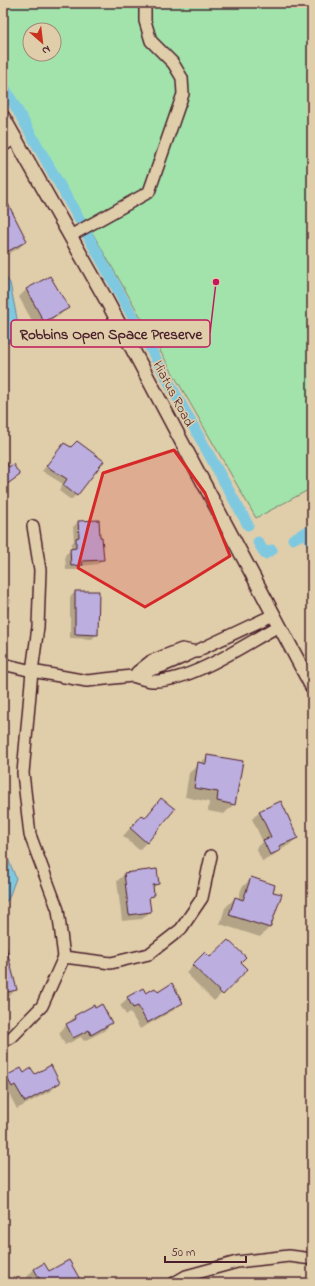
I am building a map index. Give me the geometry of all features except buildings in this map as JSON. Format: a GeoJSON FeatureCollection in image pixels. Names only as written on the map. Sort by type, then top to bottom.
{"type":"FeatureCollection","features":[{"type":"Feature","properties":{"kind":"street"},"geometry":{"type":"LineString","coordinates":[[70,236],[148,192],[183,94],[182,78],[173,63],[151,41],[145,21],[145,3]]}},
{"type":"Feature","properties":{"kind":"street","name":"Hiatus Road"},"geometry":{"type":"LineString","coordinates":[[3,117],[108,303],[312,687]]}},
{"type":"Feature","properties":{"kind":"street"},"geometry":{"type":"LineString","coordinates":[[3,146],[15,138]]}},
{"type":"Feature","properties":{"kind":"street"},"geometry":{"type":"LineString","coordinates":[[3,1042],[12,1037],[42,1006],[64,957],[58,910],[30,835],[25,788],[24,773],[32,671],[38,627],[40,570],[33,526]]}},
{"type":"Feature","properties":{"kind":"street"},"geometry":{"type":"LineString","coordinates":[[3,664],[87,681],[132,676],[163,666],[276,621]]}},
{"type":"Feature","properties":{"kind":"street"},"geometry":{"type":"LineString","coordinates":[[132,676],[155,682],[179,678],[209,665],[276,621]]}},
{"type":"Feature","properties":{"kind":"street"},"geometry":{"type":"LineString","coordinates":[[64,957],[111,963],[149,954],[181,929],[202,898],[211,856]]}},
{"type":"Feature","properties":{"kind":"street"},"geometry":{"type":"LineString","coordinates":[[174,1283],[186,1276],[237,1262],[289,1256],[312,1258]]}},
{"type":"Feature","properties":{"kind":"highlighted area"},"geometry":{"type":"Polygon","coordinates":[[[174,450],[205,493],[230,556],[145,607],[78,568],[103,473],[174,450]]]}},
{"type":"Feature","properties":{"kind":"green space"},"geometry":{"type":"Polygon","coordinates":[[[3,3],[312,3],[312,488],[256,518],[3,77],[3,3]]]}},
{"type":"Feature","properties":{"kind":"water"},"geometry":{"type":"Polygon","coordinates":[[[3,274],[10,283],[19,329],[14,338],[3,346],[3,274]]]}},
{"type":"Feature","properties":{"kind":"water"},"geometry":{"type":"Polygon","coordinates":[[[3,847],[16,878],[8,900],[3,902],[3,847]]]}},
{"type":"Feature","properties":{"kind":"waterway"},"geometry":{"type":"LineString","coordinates":[[3,85],[79,219]]}},
{"type":"Feature","properties":{"kind":"waterway"},"geometry":{"type":"LineString","coordinates":[[88,236],[248,525]]}},
{"type":"Feature","properties":{"kind":"waterway"},"geometry":{"type":"LineString","coordinates":[[293,539],[306,532],[312,543]]}},
{"type":"Feature","properties":{"kind":"waterway"},"geometry":{"type":"LineString","coordinates":[[258,542],[265,554],[272,550]]}},
{"type":"Feature","properties":{"kind":"place","name":"Robbins Open Space Preserve"},"geometry":{"type":"Point","coordinates":[216,282]}}]}
